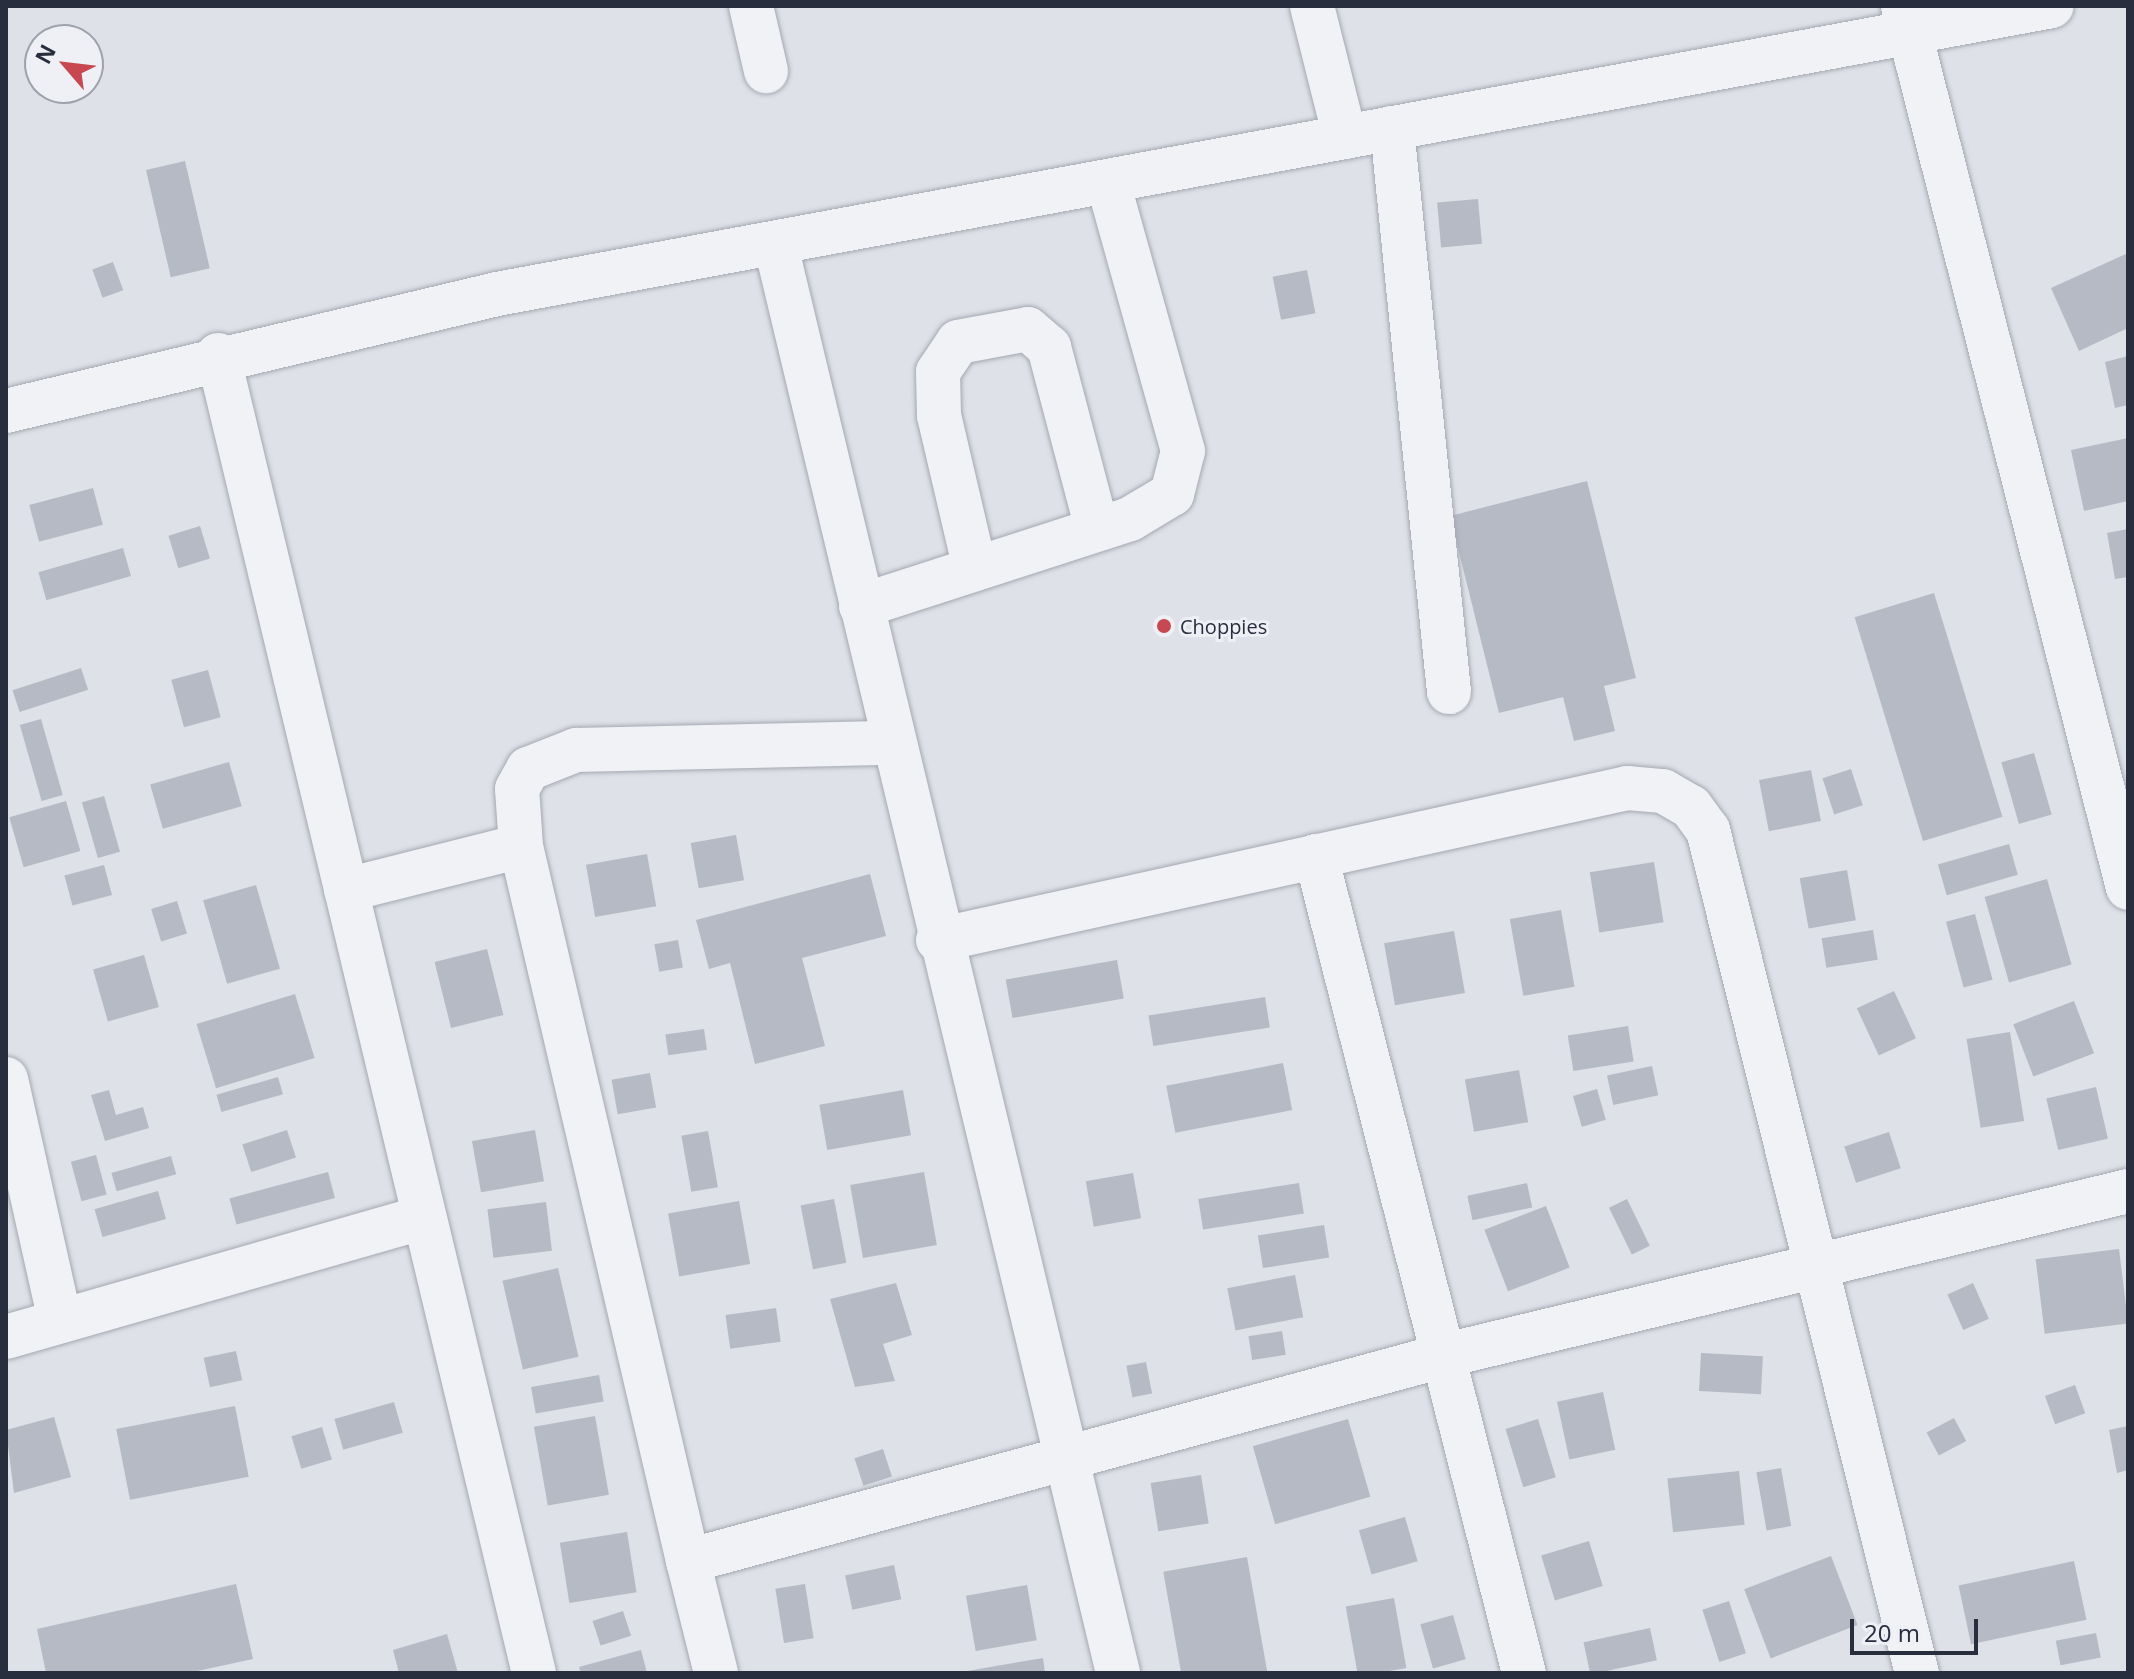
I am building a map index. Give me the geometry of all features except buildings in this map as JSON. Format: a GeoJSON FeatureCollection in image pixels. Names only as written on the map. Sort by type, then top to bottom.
{"type":"FeatureCollection","features":[{"type":"Feature","properties":{"kind":"street"},"geometry":{"type":"LineString","coordinates":[[751,6],[766,71]]}},
{"type":"Feature","properties":{"kind":"street"},"geometry":{"type":"LineString","coordinates":[[1312,6],[1345,137]]}},
{"type":"Feature","properties":{"kind":"street"},"geometry":{"type":"LineString","coordinates":[[6,411],[218,355],[497,294],[776,246],[1392,128],[1906,19],[2052,6]]}},
{"type":"Feature","properties":{"kind":"street"},"geometry":{"type":"LineString","coordinates":[[1906,19],[2128,888]]}},
{"type":"Feature","properties":{"kind":"street"},"geometry":{"type":"LineString","coordinates":[[1392,128],[1449,692]]}},
{"type":"Feature","properties":{"kind":"street"},"geometry":{"type":"LineString","coordinates":[[861,606],[1097,529],[1172,494],[1183,451],[1108,182]]}},
{"type":"Feature","properties":{"kind":"street"},"geometry":{"type":"LineString","coordinates":[[776,246],[938,940],[1118,1673]]}},
{"type":"Feature","properties":{"kind":"street"},"geometry":{"type":"LineString","coordinates":[[975,569],[939,416],[938,372],[958,342],[1028,329],[1049,347],[1097,529]]}},
{"type":"Feature","properties":{"kind":"street"},"geometry":{"type":"LineString","coordinates":[[218,355],[421,1218],[534,1673]]}},
{"type":"Feature","properties":{"kind":"street"},"geometry":{"type":"LineString","coordinates":[[716,1673],[521,846],[517,789],[528,769],[549,756],[892,743]]}},
{"type":"Feature","properties":{"kind":"street"},"geometry":{"type":"LineString","coordinates":[[938,940],[1627,788],[1663,791],[1691,807],[1708,830],[1917,1673]]}},
{"type":"Feature","properties":{"kind":"street"},"geometry":{"type":"LineString","coordinates":[[346,890],[521,846]]}},
{"type":"Feature","properties":{"kind":"street"},"geometry":{"type":"LineString","coordinates":[[1316,856],[1524,1673]]}},
{"type":"Feature","properties":{"kind":"street"},"geometry":{"type":"LineString","coordinates":[[6,1079],[60,1321]]}},
{"type":"Feature","properties":{"kind":"street"},"geometry":{"type":"LineString","coordinates":[[688,1561],[1065,1455],[1442,1356],[1814,1264],[2128,1191]]}},
{"type":"Feature","properties":{"kind":"street"},"geometry":{"type":"LineString","coordinates":[[6,1337],[421,1218]]}},
{"type":"Feature","properties":{"kind":"place","name":"Choppies"},"geometry":{"type":"Point","coordinates":[1164,626]}}]}
